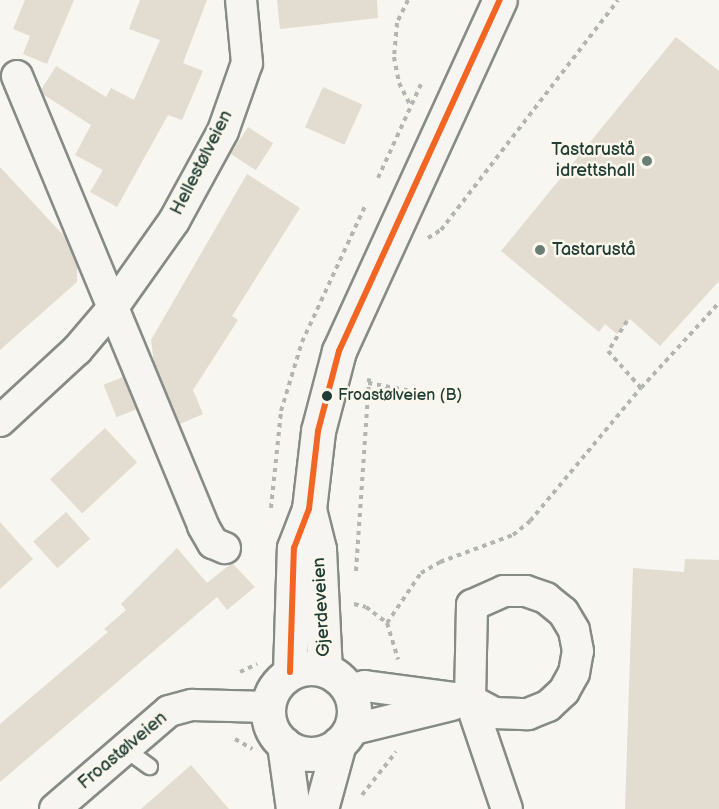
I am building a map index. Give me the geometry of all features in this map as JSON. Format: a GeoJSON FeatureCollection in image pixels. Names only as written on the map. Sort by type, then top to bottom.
{"type":"FeatureCollection","features":[{"type":"Feature","properties":{"kind":"main road","name":"Gjerdeveien"},"geometry":{"type":"LineString","coordinates":[[277,664],[294,548],[309,509],[318,431],[339,351],[500,0]]}},
{"type":"Feature","properties":{"kind":"main road","name":"Gjerdeveien"},"geometry":{"type":"LineString","coordinates":[[309,509],[320,549],[337,680]]}},
{"type":"Feature","properties":{"kind":"main road"},"geometry":{"type":"LineString","coordinates":[[321,809],[354,716],[337,680],[313,668],[277,664],[268,707],[274,733],[284,744],[305,753],[317,753],[345,737]]}},
{"type":"Feature","properties":{"kind":"main road"},"geometry":{"type":"LineString","coordinates":[[284,744],[293,809]]}},
{"type":"Feature","properties":{"kind":"street","name":"Hellestølveien"},"geometry":{"type":"LineString","coordinates":[[0,421],[77,350],[111,310],[174,221],[223,131],[247,63],[241,0]]}},
{"type":"Feature","properties":{"kind":"street"},"geometry":{"type":"LineString","coordinates":[[16,76],[111,310],[203,526],[213,543],[225,548]]}},
{"type":"Feature","properties":{"kind":"street"},"geometry":{"type":"LineString","coordinates":[[337,680],[470,700],[494,713],[528,714],[548,706],[564,691],[574,673],[578,651],[574,630],[563,612],[546,598],[526,591],[504,591],[472,605],[470,700],[507,809]]}},
{"type":"Feature","properties":{"kind":"street"},"geometry":{"type":"LineString","coordinates":[[345,737],[470,700]]}},
{"type":"Feature","properties":{"kind":"street","name":"Froastølveien"},"geometry":{"type":"LineString","coordinates":[[55,809],[169,711],[192,705],[268,707]]}},
{"type":"Feature","properties":{"kind":"lane"},"geometry":{"type":"LineString","coordinates":[[124,748],[149,766]]}},
{"type":"Feature","properties":{"kind":"path"},"geometry":{"type":"LineString","coordinates":[[408,0],[397,23],[394,57],[399,82],[410,106]]}},
{"type":"Feature","properties":{"kind":"path"},"geometry":{"type":"LineString","coordinates":[[424,241],[441,230],[618,0]]}},
{"type":"Feature","properties":{"kind":"path"},"geometry":{"type":"LineString","coordinates":[[387,623],[421,573],[440,562],[513,535],[530,521],[641,388],[718,307]]}},
{"type":"Feature","properties":{"kind":"path"},"geometry":{"type":"LineString","coordinates":[[627,321],[608,351],[641,388]]}},
{"type":"Feature","properties":{"kind":"path"},"geometry":{"type":"LineString","coordinates":[[356,575],[370,372]]}},
{"type":"Feature","properties":{"kind":"path"},"geometry":{"type":"LineString","coordinates":[[368,384],[439,396]]}},
{"type":"Feature","properties":{"kind":"path"},"geometry":{"type":"LineString","coordinates":[[354,594],[352,604],[366,607],[387,623],[399,669]]}},
{"type":"Feature","properties":{"kind":"path"},"geometry":{"type":"LineString","coordinates":[[230,675],[277,664]]}},
{"type":"Feature","properties":{"kind":"path"},"geometry":{"type":"LineString","coordinates":[[355,804],[402,744]]}},
{"type":"Feature","properties":{"kind":"building"},"geometry":{"type":"Polygon","coordinates":[[[25,0],[74,0],[47,64],[23,54],[30,36],[13,29],[25,0]]]}},
{"type":"Feature","properties":{"kind":"building"},"geometry":{"type":"Polygon","coordinates":[[[140,0],[207,0],[183,63],[203,71],[182,120],[168,115],[117,207],[90,192],[103,170],[75,155],[91,125],[44,95],[41,90],[56,66],[106,97],[111,88],[134,100],[160,40],[129,29],[140,0]]]}},
{"type":"Feature","properties":{"kind":"building"},"geometry":{"type":"Polygon","coordinates":[[[277,0],[377,0],[378,18],[280,29],[277,0]]]}},
{"type":"Feature","properties":{"kind":"building","name":"Tastarustå idrettshall"},"geometry":{"type":"Polygon","coordinates":[[[676,37],[719,71],[719,281],[660,346],[630,319],[617,334],[605,324],[599,332],[501,251],[676,37]]]}},
{"type":"Feature","properties":{"kind":"building"},"geometry":{"type":"Polygon","coordinates":[[[323,87],[362,104],[344,145],[305,127],[323,87]]]}},
{"type":"Feature","properties":{"kind":"building"},"geometry":{"type":"Polygon","coordinates":[[[248,127],[273,143],[256,170],[231,154],[248,127]]]}},
{"type":"Feature","properties":{"kind":"building"},"geometry":{"type":"Polygon","coordinates":[[[0,167],[65,237],[77,266],[77,282],[0,350],[0,167]]]}},
{"type":"Feature","properties":{"kind":"building"},"geometry":{"type":"Polygon","coordinates":[[[247,174],[300,208],[232,316],[238,320],[193,390],[203,414],[180,424],[154,363],[151,340],[247,174]]]}},
{"type":"Feature","properties":{"kind":"building"},"geometry":{"type":"Polygon","coordinates":[[[123,377],[136,409],[117,417],[104,385],[123,377]]]}},
{"type":"Feature","properties":{"kind":"building"},"geometry":{"type":"Polygon","coordinates":[[[105,428],[137,462],[82,514],[50,479],[105,428]]]}},
{"type":"Feature","properties":{"kind":"building"},"geometry":{"type":"Polygon","coordinates":[[[66,512],[90,539],[57,568],[33,541],[66,512]]]}},
{"type":"Feature","properties":{"kind":"building"},"geometry":{"type":"Polygon","coordinates":[[[0,522],[33,559],[0,589],[0,522]]]}},
{"type":"Feature","properties":{"kind":"building"},"geometry":{"type":"Polygon","coordinates":[[[177,548],[207,583],[232,563],[255,587],[227,610],[217,597],[0,782],[0,724],[108,632],[104,629],[126,610],[121,604],[177,548]]]}},
{"type":"Feature","properties":{"kind":"building"},"geometry":{"type":"Polygon","coordinates":[[[685,559],[719,560],[719,809],[625,809],[633,568],[684,572],[685,559]]]}},
{"type":"Feature","properties":{"kind":"building"},"geometry":{"type":"Polygon","coordinates":[[[191,765],[229,809],[141,809],[191,765]]]}},
{"type":"Feature","properties":{"kind":"transit line"},"geometry":{"type":"LineString","coordinates":[[290,672],[294,548],[309,509],[318,431],[339,351],[500,0]]}},
{"type":"Feature","properties":{"kind":"place","name":"Tastarustå idrettshall"},"geometry":{"type":"Point","coordinates":[647,161]}},
{"type":"Feature","properties":{"kind":"place","name":"Tastarustå"},"geometry":{"type":"Point","coordinates":[540,250]}},
{"type":"Feature","properties":{"kind":"place","name":"Froastølveien (B)"},"geometry":{"type":"Point","coordinates":[327,396]}}]}
